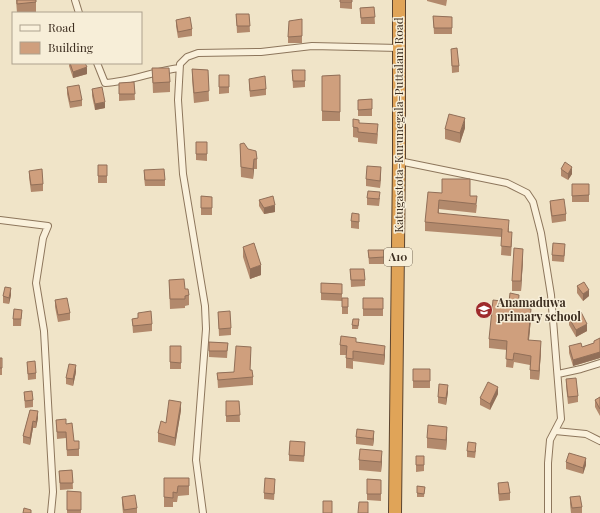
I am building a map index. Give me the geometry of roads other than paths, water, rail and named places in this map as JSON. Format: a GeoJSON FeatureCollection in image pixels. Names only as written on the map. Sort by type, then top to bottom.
{"type":"FeatureCollection","features":[{"type":"Feature","properties":{"kind":"highway","name":"Katugastota-Kurunegala-Puttalam Road"},"geometry":{"type":"LineString","coordinates":[[395,513],[399,161],[399,0]]}},
{"type":"Feature","properties":{"kind":"street"},"geometry":{"type":"LineString","coordinates":[[75,0],[79,12]]}},
{"type":"Feature","properties":{"kind":"street"},"geometry":{"type":"LineString","coordinates":[[203,513],[196,460],[206,329],[205,306],[184,174],[178,100],[180,64],[187,57],[198,53],[261,52],[312,46],[399,48]]}},
{"type":"Feature","properties":{"kind":"street"},"geometry":{"type":"LineString","coordinates":[[97,64],[105,83],[120,82],[159,71],[179,68]]}},
{"type":"Feature","properties":{"kind":"street"},"geometry":{"type":"LineString","coordinates":[[399,161],[507,183],[527,193],[533,202],[541,233],[551,295],[561,419],[550,440],[548,463],[548,513]]}},
{"type":"Feature","properties":{"kind":"street"},"geometry":{"type":"LineString","coordinates":[[0,220],[48,226],[43,238],[36,283],[44,331],[53,492],[51,513]]}},
{"type":"Feature","properties":{"kind":"street"},"geometry":{"type":"LineString","coordinates":[[558,374],[600,363]]}},
{"type":"Feature","properties":{"kind":"street"},"geometry":{"type":"LineString","coordinates":[[555,431],[586,434],[600,441]]}},
{"type":"Feature","properties":{"kind":"place","name":"Anamaduwa primary school"},"geometry":{"type":"Point","coordinates":[484,310]}}]}
